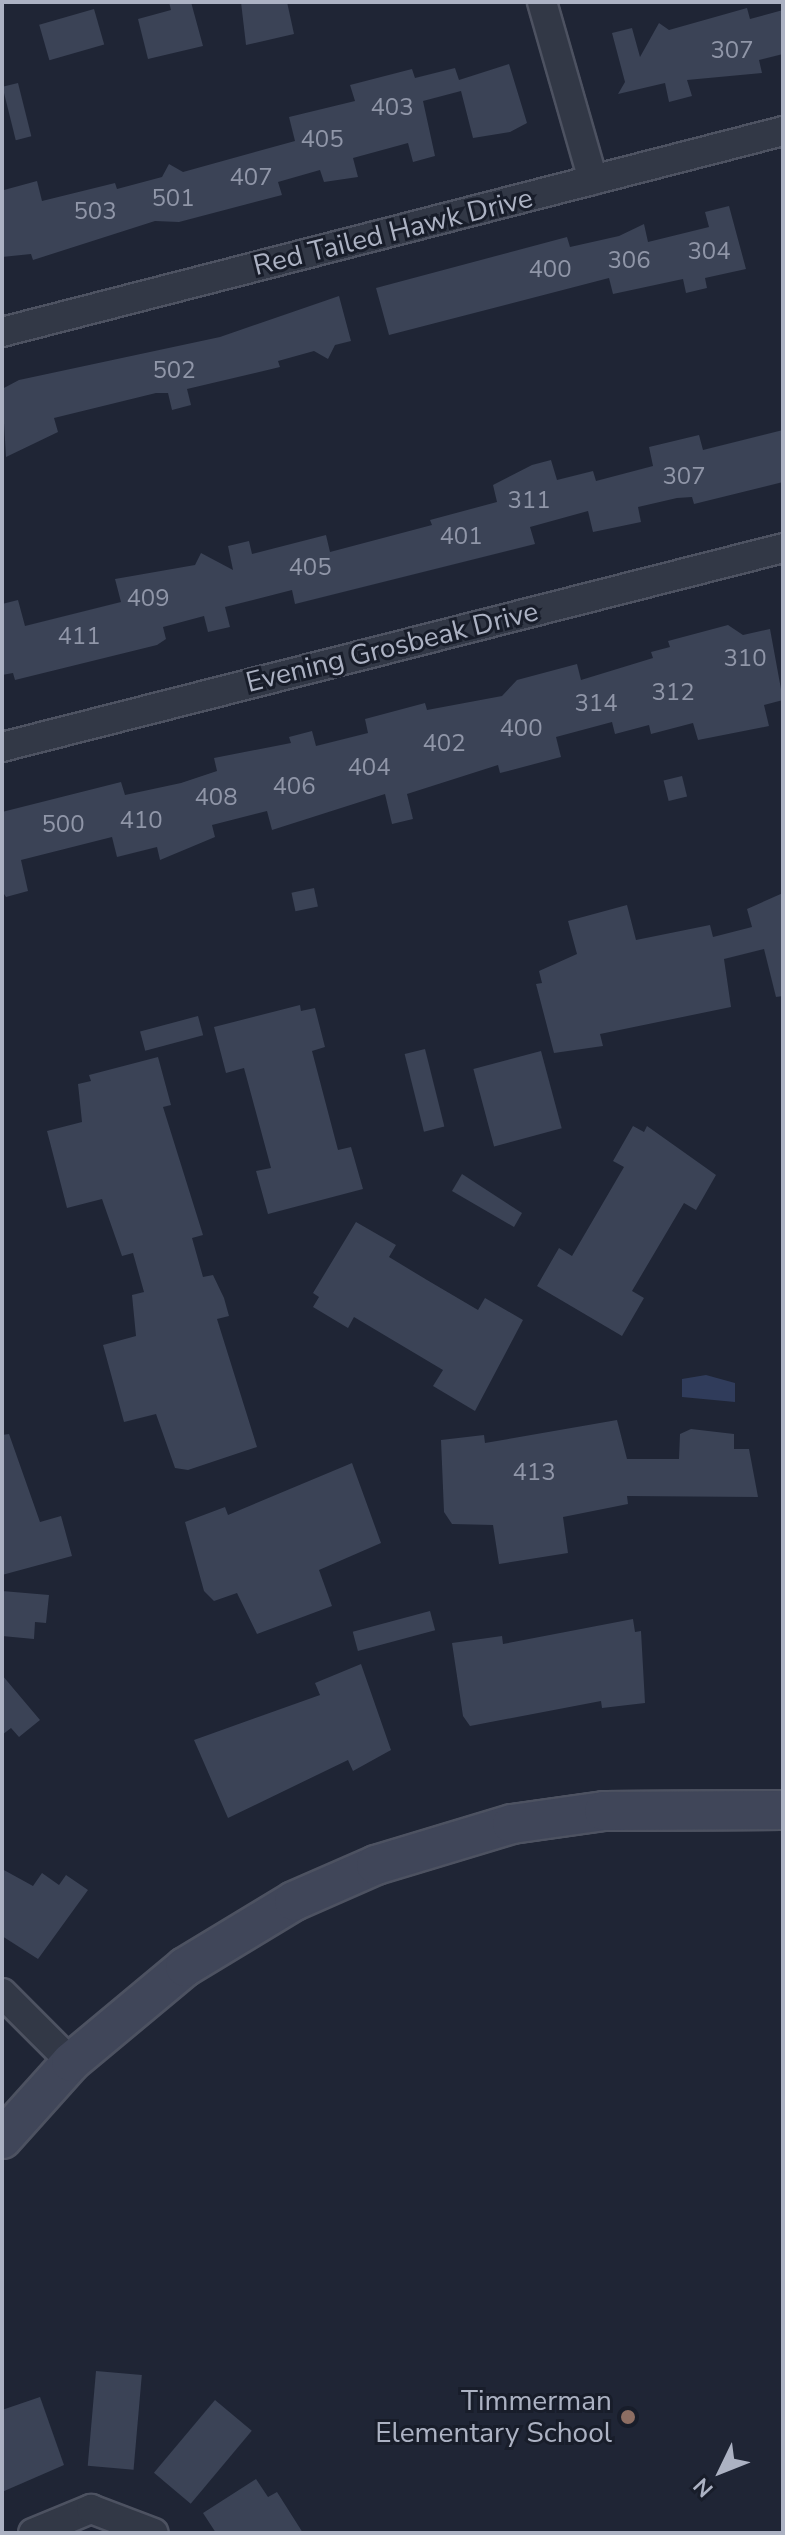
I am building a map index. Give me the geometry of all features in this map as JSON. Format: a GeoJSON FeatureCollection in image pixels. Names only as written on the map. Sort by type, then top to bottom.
{"type":"FeatureCollection","features":[{"type":"Feature","properties":{"kind":"street"},"geometry":{"type":"LineString","coordinates":[[542,2],[593,180]]}},
{"type":"Feature","properties":{"kind":"street","name":"Red Tailed Hawk Drive"},"geometry":{"type":"LineString","coordinates":[[2,332],[783,131]]}},
{"type":"Feature","properties":{"kind":"street","name":"Evening Grosbeak Drive"},"geometry":{"type":"LineString","coordinates":[[2,747],[783,548]]}},
{"type":"Feature","properties":{"kind":"street"},"geometry":{"type":"LineString","coordinates":[[2,2139],[71,2062],[185,1967],[294,1901],[376,1865],[512,1824],[604,1811],[783,1810]]}},
{"type":"Feature","properties":{"kind":"street"},"geometry":{"type":"LineString","coordinates":[[2,1993],[71,2062]]}},
{"type":"Feature","properties":{"kind":"street"},"geometry":{"type":"LineString","coordinates":[[33,2533],[91,2509],[154,2533]]}},
{"type":"Feature","properties":{"kind":"water"},"geometry":{"type":"Polygon","coordinates":[[[706,1375],[735,1383],[735,1402],[682,1397],[682,1379],[706,1375]]]}},
{"type":"Feature","properties":{"kind":"building"},"geometry":{"type":"Polygon","coordinates":[[[169,2],[191,2],[203,46],[148,59],[138,19],[171,10],[169,2]]]}},
{"type":"Feature","properties":{"kind":"building"},"geometry":{"type":"Polygon","coordinates":[[[241,2],[287,2],[294,34],[246,45],[241,2]]]}},
{"type":"Feature","properties":{"kind":"building"},"geometry":{"type":"Polygon","coordinates":[[[747,8],[750,19],[783,10],[783,54],[759,60],[762,73],[687,80],[692,96],[669,102],[665,83],[618,94],[625,82],[612,33],[632,28],[640,57],[659,23],[669,30],[747,8]]]}},
{"type":"Feature","properties":{"kind":"building"},"geometry":{"type":"Polygon","coordinates":[[[94,9],[104,45],[49,60],[39,25],[94,9]]]}},
{"type":"Feature","properties":{"kind":"building"},"geometry":{"type":"Polygon","coordinates":[[[509,64],[527,123],[510,132],[473,138],[461,91],[423,101],[435,156],[413,162],[408,143],[353,158],[358,177],[324,182],[320,170],[278,182],[282,195],[179,222],[155,221],[33,260],[31,254],[2,257],[4,190],[37,181],[42,201],[115,183],[117,189],[162,177],[169,164],[183,172],[295,141],[289,117],[355,101],[350,85],[412,69],[415,78],[455,68],[459,80],[509,64]]]}},
{"type":"Feature","properties":{"kind":"building"},"geometry":{"type":"Polygon","coordinates":[[[18,83],[31,136],[16,140],[2,87],[18,83]]]}},
{"type":"Feature","properties":{"kind":"building"},"geometry":{"type":"Polygon","coordinates":[[[729,206],[746,269],[705,278],[707,288],[686,293],[683,279],[613,294],[609,278],[389,335],[376,288],[567,237],[570,247],[619,236],[644,224],[648,242],[709,227],[705,212],[729,206]]]}},
{"type":"Feature","properties":{"kind":"building"},"geometry":{"type":"Polygon","coordinates":[[[339,296],[351,341],[335,345],[328,359],[314,351],[278,361],[280,367],[187,389],[191,405],[172,410],[168,393],[156,393],[54,418],[58,432],[6,457],[2,389],[19,380],[220,337],[339,296]]]}},
{"type":"Feature","properties":{"kind":"building"},"geometry":{"type":"Polygon","coordinates":[[[783,430],[783,482],[694,504],[692,497],[638,507],[641,522],[593,532],[588,511],[530,527],[535,544],[295,604],[292,590],[225,607],[230,627],[208,632],[204,616],[163,627],[166,639],[157,645],[15,680],[13,673],[2,675],[2,604],[18,600],[25,626],[121,602],[115,579],[195,565],[201,553],[233,570],[228,546],[249,541],[252,554],[326,535],[330,552],[432,525],[430,520],[497,502],[493,485],[532,465],[551,460],[557,480],[593,471],[596,481],[653,466],[649,447],[699,435],[703,450],[783,430]]]}},
{"type":"Feature","properties":{"kind":"building"},"geometry":{"type":"Polygon","coordinates":[[[728,625],[743,635],[770,629],[783,700],[764,705],[769,726],[698,740],[693,723],[651,734],[649,725],[615,734],[612,722],[556,737],[561,757],[500,773],[498,765],[407,794],[413,819],[392,824],[385,794],[272,830],[267,811],[212,825],[215,837],[160,860],[157,847],[117,857],[112,837],[21,860],[28,891],[6,897],[2,891],[2,812],[121,782],[125,795],[181,783],[217,771],[214,758],[291,743],[289,737],[312,731],[316,746],[368,733],[365,719],[425,703],[427,710],[502,696],[517,680],[577,664],[581,680],[653,658],[651,652],[670,647],[668,641],[728,625]]]}},
{"type":"Feature","properties":{"kind":"building"},"geometry":{"type":"Polygon","coordinates":[[[682,776],[687,796],[669,801],[664,781],[682,776]]]}},
{"type":"Feature","properties":{"kind":"building"},"geometry":{"type":"Polygon","coordinates":[[[314,888],[318,907],[295,911],[292,893],[314,888]]]}},
{"type":"Feature","properties":{"kind":"building"},"geometry":{"type":"Polygon","coordinates":[[[783,893],[783,996],[776,997],[764,949],[724,959],[731,1007],[600,1034],[603,1046],[554,1053],[536,984],[542,983],[539,971],[577,954],[568,921],[627,905],[636,940],[710,925],[713,937],[752,927],[747,909],[783,893]]]}},
{"type":"Feature","properties":{"kind":"building"},"geometry":{"type":"Polygon","coordinates":[[[300,1005],[301,1011],[315,1008],[325,1047],[312,1051],[338,1150],[351,1147],[363,1189],[268,1214],[256,1171],[271,1168],[244,1068],[226,1073],[214,1027],[300,1005]]]}},
{"type":"Feature","properties":{"kind":"building"},"geometry":{"type":"Polygon","coordinates":[[[198,1016],[203,1035],[145,1051],[140,1032],[198,1016]]]}},
{"type":"Feature","properties":{"kind":"building"},"geometry":{"type":"Polygon","coordinates":[[[425,1049],[444,1127],[424,1132],[405,1054],[425,1049]]]}},
{"type":"Feature","properties":{"kind":"building"},"geometry":{"type":"Polygon","coordinates":[[[541,1051],[562,1128],[494,1146],[473,1069],[541,1051]]]}},
{"type":"Feature","properties":{"kind":"building"},"geometry":{"type":"Polygon","coordinates":[[[158,1057],[171,1105],[163,1107],[203,1235],[192,1238],[203,1277],[213,1275],[224,1298],[229,1316],[217,1319],[257,1447],[188,1470],[175,1468],[156,1414],[124,1422],[103,1345],[136,1336],[132,1295],[144,1292],[133,1253],[122,1256],[102,1199],[67,1208],[47,1131],[82,1122],[78,1084],[91,1081],[89,1075],[158,1057]]]}},
{"type":"Feature","properties":{"kind":"building"},"geometry":{"type":"Polygon","coordinates":[[[633,1126],[644,1132],[647,1126],[716,1175],[696,1210],[684,1203],[632,1291],[644,1298],[622,1336],[537,1286],[559,1248],[572,1256],[624,1167],[613,1161],[633,1126]]]}},
{"type":"Feature","properties":{"kind":"building"},"geometry":{"type":"Polygon","coordinates":[[[462,1174],[522,1213],[514,1227],[452,1191],[462,1174]]]}},
{"type":"Feature","properties":{"kind":"building"},"geometry":{"type":"Polygon","coordinates":[[[356,1222],[396,1245],[389,1257],[478,1310],[485,1298],[523,1320],[475,1411],[433,1386],[443,1370],[354,1317],[348,1328],[313,1307],[319,1297],[313,1293],[356,1222]]]}},
{"type":"Feature","properties":{"kind":"building"},"geometry":{"type":"Polygon","coordinates":[[[617,1420],[627,1459],[679,1459],[680,1434],[691,1429],[734,1434],[734,1449],[749,1449],[758,1497],[627,1496],[628,1504],[563,1517],[568,1553],[499,1564],[493,1525],[452,1524],[444,1512],[441,1440],[484,1435],[485,1443],[617,1420]]]}},
{"type":"Feature","properties":{"kind":"building"},"geometry":{"type":"Polygon","coordinates":[[[9,1434],[40,1522],[61,1516],[72,1556],[2,1575],[2,1435],[9,1434]]]}},
{"type":"Feature","properties":{"kind":"building"},"geometry":{"type":"Polygon","coordinates":[[[352,1463],[381,1543],[319,1570],[332,1606],[257,1634],[237,1593],[214,1601],[204,1591],[185,1522],[225,1507],[228,1515],[352,1463]]]}},
{"type":"Feature","properties":{"kind":"building"},"geometry":{"type":"Polygon","coordinates":[[[2,1591],[49,1595],[46,1623],[35,1622],[34,1639],[2,1636],[2,1591]]]}},
{"type":"Feature","properties":{"kind":"building"},"geometry":{"type":"Polygon","coordinates":[[[430,1611],[435,1630],[358,1651],[353,1632],[430,1611]]]}},
{"type":"Feature","properties":{"kind":"building"},"geometry":{"type":"Polygon","coordinates":[[[633,1619],[635,1632],[641,1631],[645,1703],[602,1708],[601,1701],[470,1726],[463,1716],[452,1643],[502,1636],[503,1644],[633,1619]]]}},
{"type":"Feature","properties":{"kind":"building"},"geometry":{"type":"Polygon","coordinates":[[[361,1664],[391,1750],[353,1771],[348,1760],[228,1818],[194,1740],[320,1695],[315,1683],[361,1664]]]}},
{"type":"Feature","properties":{"kind":"building"},"geometry":{"type":"Polygon","coordinates":[[[2,1675],[40,1720],[19,1737],[11,1728],[2,1735],[2,1675]]]}},
{"type":"Feature","properties":{"kind":"building"},"geometry":{"type":"Polygon","coordinates":[[[2,1869],[33,1886],[42,1873],[59,1885],[66,1875],[88,1890],[38,1959],[2,1936],[2,1869]]]}},
{"type":"Feature","properties":{"kind":"building"},"geometry":{"type":"Polygon","coordinates":[[[96,2371],[142,2375],[134,2470],[88,2466],[96,2371]]]}},
{"type":"Feature","properties":{"kind":"building"},"geometry":{"type":"Polygon","coordinates":[[[40,2397],[64,2465],[2,2492],[2,2410],[40,2397]]]}},
{"type":"Feature","properties":{"kind":"building"},"geometry":{"type":"Polygon","coordinates":[[[215,2400],[252,2431],[191,2504],[154,2473],[215,2400]]]}},
{"type":"Feature","properties":{"kind":"building"},"geometry":{"type":"Polygon","coordinates":[[[256,2479],[268,2497],[277,2492],[303,2533],[216,2533],[203,2513],[256,2479]]]}},
{"type":"Feature","properties":{"kind":"place","name":"Timmerman Elementary School"},"geometry":{"type":"Point","coordinates":[628,2417]}}]}
